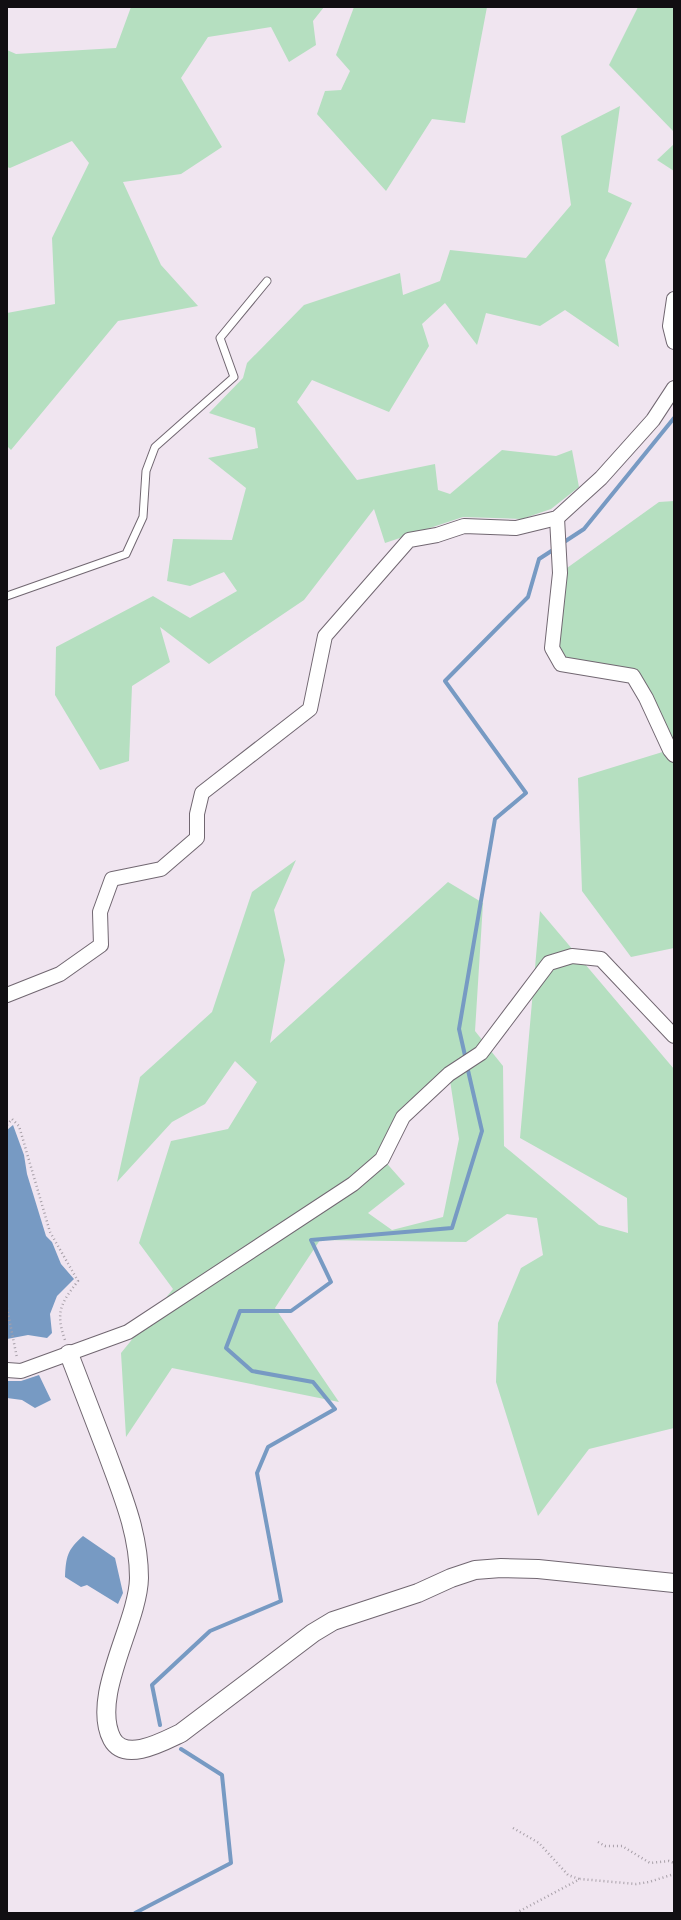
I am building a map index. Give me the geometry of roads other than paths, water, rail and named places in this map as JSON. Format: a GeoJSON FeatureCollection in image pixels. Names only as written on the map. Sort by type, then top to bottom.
{"type":"FeatureCollection","features":[{"type":"Feature","properties":{"kind":"street"},"geometry":{"type":"LineString","coordinates":[[674,299],[670,326],[674,342]]}},
{"type":"Feature","properties":{"kind":"street"},"geometry":{"type":"LineString","coordinates":[[7,995],[60,974],[101,945],[100,912],[112,879],[161,869],[197,838],[197,814],[202,793],[310,709],[325,636],[409,540],[437,535],[464,526],[516,528],[557,518],[612,467],[653,420],[674,388]]}},
{"type":"Feature","properties":{"kind":"street"},"geometry":{"type":"LineString","coordinates":[[557,518],[560,573],[552,648],[561,664],[633,676],[646,698],[670,750],[674,755]]}},
{"type":"Feature","properties":{"kind":"street"},"geometry":{"type":"LineString","coordinates":[[14,1370],[69,1354],[128,1332],[353,1184],[382,1159],[403,1117],[449,1074],[481,1053],[550,963],[572,956],[601,959],[674,1036]]}},
{"type":"Feature","properties":{"kind":"street"},"geometry":{"type":"LineString","coordinates":[[69,1354],[127,1504],[136,1536],[139,1578],[135,1604],[108,1690],[108,1721],[112,1739],[120,1747],[136,1750],[156,1745],[181,1733],[312,1633],[333,1621],[418,1593],[451,1578],[475,1570],[501,1568],[538,1569],[674,1583]]}},
{"type":"Feature","properties":{"kind":"lane"},"geometry":{"type":"LineString","coordinates":[[7,596],[126,554],[143,516],[146,471],[155,448],[234,378],[220,338],[267,281]]}},
{"type":"Feature","properties":{"kind":"water"},"geometry":{"type":"Polygon","coordinates":[[[13,1125],[24,1155],[27,1174],[46,1236],[52,1242],[61,1264],[74,1279],[57,1296],[50,1314],[52,1333],[47,1338],[28,1335],[7,1339],[7,1130],[13,1125]]]}},
{"type":"Feature","properties":{"kind":"water"},"geometry":{"type":"Polygon","coordinates":[[[39,1375],[51,1400],[35,1408],[22,1400],[7,1398],[7,1381],[21,1381],[39,1375]]]}},
{"type":"Feature","properties":{"kind":"water"},"geometry":{"type":"Polygon","coordinates":[[[83,1536],[115,1558],[123,1593],[118,1604],[87,1585],[81,1587],[65,1577],[68,1554],[83,1536]]]}},
{"type":"Feature","properties":{"kind":"waterway"},"geometry":{"type":"LineString","coordinates":[[561,544],[584,529],[674,418]]}},
{"type":"Feature","properties":{"kind":"waterway"},"geometry":{"type":"LineString","coordinates":[[466,1060],[459,1029],[495,819],[526,793],[445,681],[528,597],[539,559],[556,548]]}},
{"type":"Feature","properties":{"kind":"waterway"},"geometry":{"type":"LineString","coordinates":[[160,1725],[152,1685],[210,1631],[281,1601],[257,1473],[268,1447],[335,1409],[313,1382],[252,1371],[226,1348],[240,1311],[291,1311],[331,1282],[311,1240],[452,1228],[482,1131],[467,1066]]}},
{"type":"Feature","properties":{"kind":"waterway"},"geometry":{"type":"LineString","coordinates":[[135,1913],[231,1863],[222,1775],[181,1749]]}}]}
